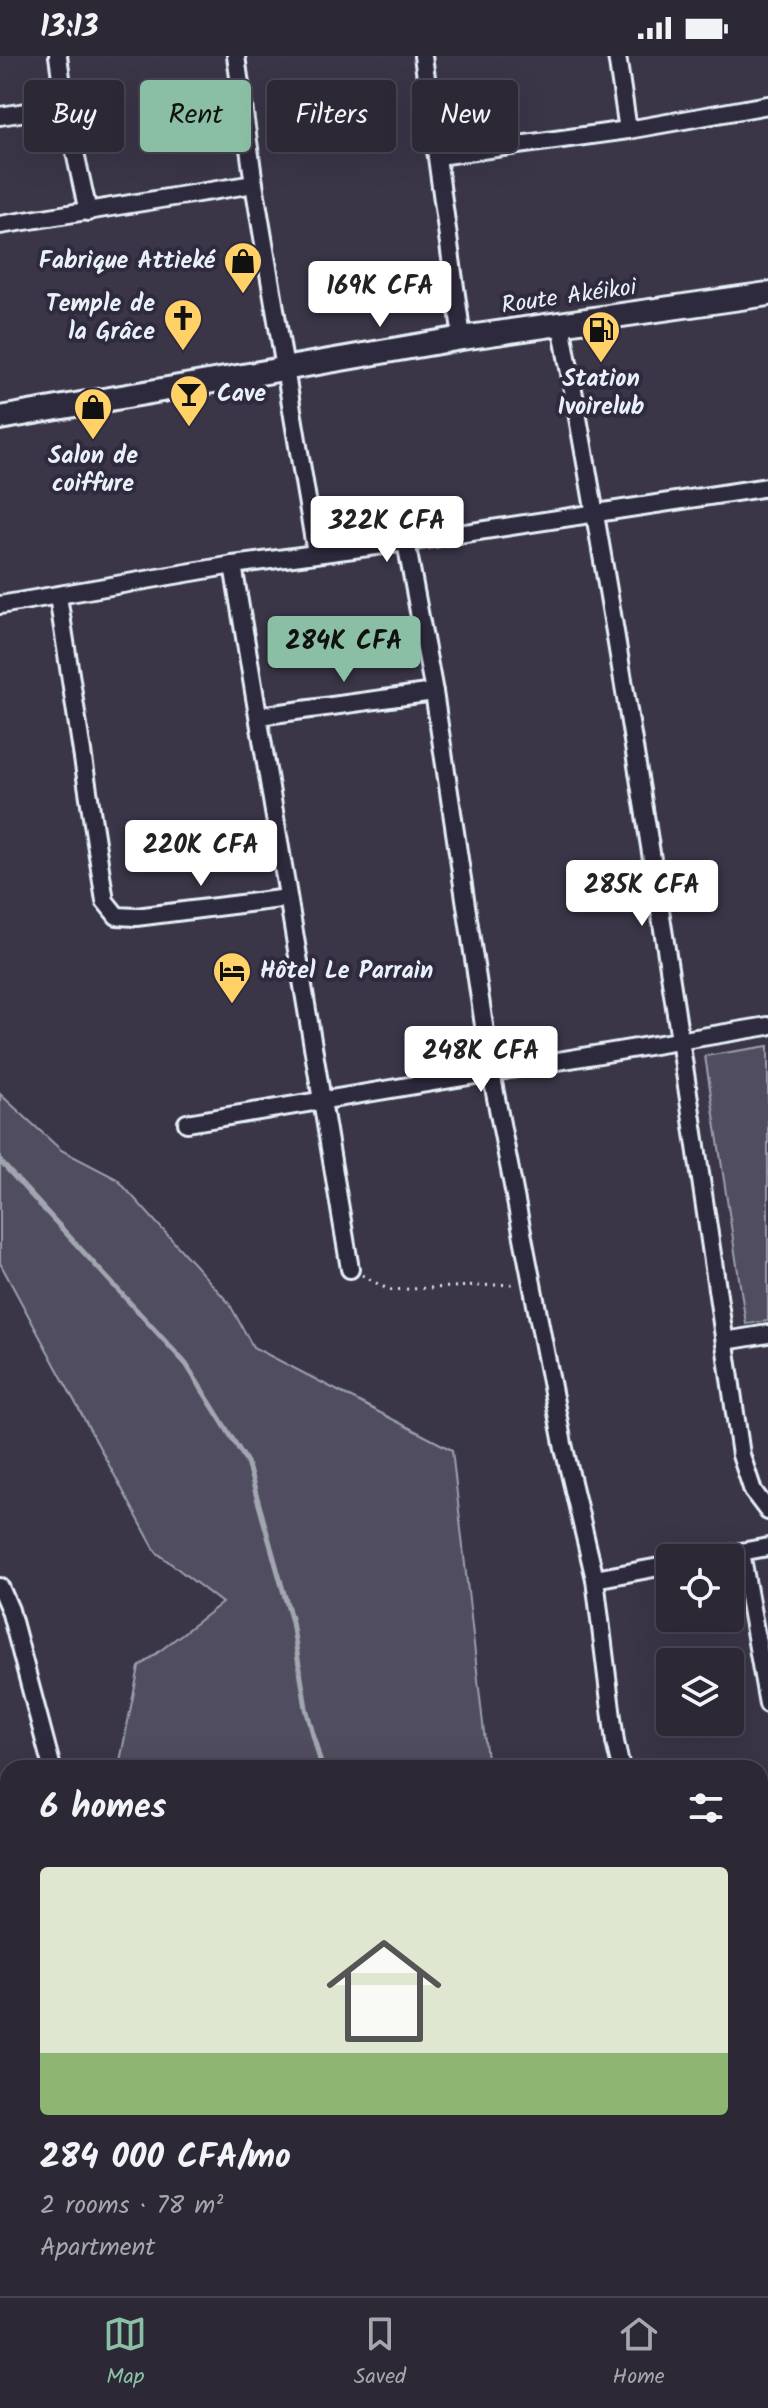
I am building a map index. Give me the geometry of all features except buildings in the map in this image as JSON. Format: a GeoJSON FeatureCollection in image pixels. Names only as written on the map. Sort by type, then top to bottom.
{"type":"FeatureCollection","features":[{"type":"Feature","properties":{"kind":"street"},"geometry":{"type":"LineString","coordinates":[[58,56],[61,80]]}},
{"type":"Feature","properties":{"kind":"street"},"geometry":{"type":"LineString","coordinates":[[236,56],[254,184],[316,553]]}},
{"type":"Feature","properties":{"kind":"street"},"geometry":{"type":"LineString","coordinates":[[423,56],[462,338]]}},
{"type":"Feature","properties":{"kind":"street"},"geometry":{"type":"LineString","coordinates":[[617,56],[628,130]]}},
{"type":"Feature","properties":{"kind":"street"},"geometry":{"type":"LineString","coordinates":[[438,156],[628,130],[768,105]]}},
{"type":"Feature","properties":{"kind":"street"},"geometry":{"type":"LineString","coordinates":[[0,116],[24,112]]}},
{"type":"Feature","properties":{"kind":"street"},"geometry":{"type":"LineString","coordinates":[[75,152],[88,212]]}},
{"type":"Feature","properties":{"kind":"street"},"geometry":{"type":"LineString","coordinates":[[0,225],[254,184]]}},
{"type":"Feature","properties":{"kind":"street","name":"Route Akéikoi"},"geometry":{"type":"LineString","coordinates":[[0,418],[462,338],[768,294]]}},
{"type":"Feature","properties":{"kind":"street"},"geometry":{"type":"LineString","coordinates":[[561,324],[596,514],[681,1039],[741,1455],[768,1511]]}},
{"type":"Feature","properties":{"kind":"street"},"geometry":{"type":"LineString","coordinates":[[0,605],[233,565],[768,487]]}},
{"type":"Feature","properties":{"kind":"street"},"geometry":{"type":"LineString","coordinates":[[406,542],[434,692],[491,1072],[563,1444],[595,1579],[619,1760]]}},
{"type":"Feature","properties":{"kind":"street"},"geometry":{"type":"LineString","coordinates":[[233,565],[350,1269]]}},
{"type":"Feature","properties":{"kind":"street"},"geometry":{"type":"LineString","coordinates":[[58,596],[105,901],[117,916],[136,917],[288,898]]}},
{"type":"Feature","properties":{"kind":"street"},"geometry":{"type":"LineString","coordinates":[[259,716],[434,692]]}},
{"type":"Feature","properties":{"kind":"street"},"geometry":{"type":"LineString","coordinates":[[187,1123],[768,1026]]}},
{"type":"Feature","properties":{"kind":"street"},"geometry":{"type":"LineString","coordinates":[[725,1341],[768,1334]]}},
{"type":"Feature","properties":{"kind":"street"},"geometry":{"type":"LineString","coordinates":[[744,1551],[768,1547]]}},
{"type":"Feature","properties":{"kind":"street"},"geometry":{"type":"LineString","coordinates":[[595,1579],[656,1568]]}},
{"type":"Feature","properties":{"kind":"street"},"geometry":{"type":"LineString","coordinates":[[744,1569],[768,1704]]}},
{"type":"Feature","properties":{"kind":"street"},"geometry":{"type":"LineString","coordinates":[[0,1587],[10,1610],[50,1760]]}},
{"type":"Feature","properties":{"kind":"path"},"geometry":{"type":"LineString","coordinates":[[350,1269],[389,1290],[516,1284]]}},
{"type":"Feature","properties":{"kind":"shaded area"},"geometry":{"type":"Polygon","coordinates":[[[768,1046],[768,1321],[746,1324],[705,1056],[768,1046]]]}},
{"type":"Feature","properties":{"kind":"shaded area"},"geometry":{"type":"Polygon","coordinates":[[[0,1094],[61,1150],[117,1179],[229,1303],[253,1347],[452,1450],[487,1760],[120,1760],[139,1667],[222,1603],[156,1552],[0,1263],[0,1094]]]}},
{"type":"Feature","properties":{"kind":"waterway"},"geometry":{"type":"LineString","coordinates":[[0,1161],[186,1364],[247,1462],[292,1622],[306,1708],[320,1760]]}},
{"type":"Feature","properties":{"kind":"place","name":"Fabrique Attieké"},"geometry":{"type":"Point","coordinates":[243,295]}},
{"type":"Feature","properties":{"kind":"place","name":"Temple de la Grâce"},"geometry":{"type":"Point","coordinates":[183,352]}},
{"type":"Feature","properties":{"kind":"place","name":"Station Ivoirelub"},"geometry":{"type":"Point","coordinates":[601,364]}},
{"type":"Feature","properties":{"kind":"place","name":"Cave"},"geometry":{"type":"Point","coordinates":[189,428]}},
{"type":"Feature","properties":{"kind":"place","name":"Salon de coiffure"},"geometry":{"type":"Point","coordinates":[93,441]}},
{"type":"Feature","properties":{"kind":"place","name":"Hôtel Le Parrain"},"geometry":{"type":"Point","coordinates":[232,1005]}}]}
